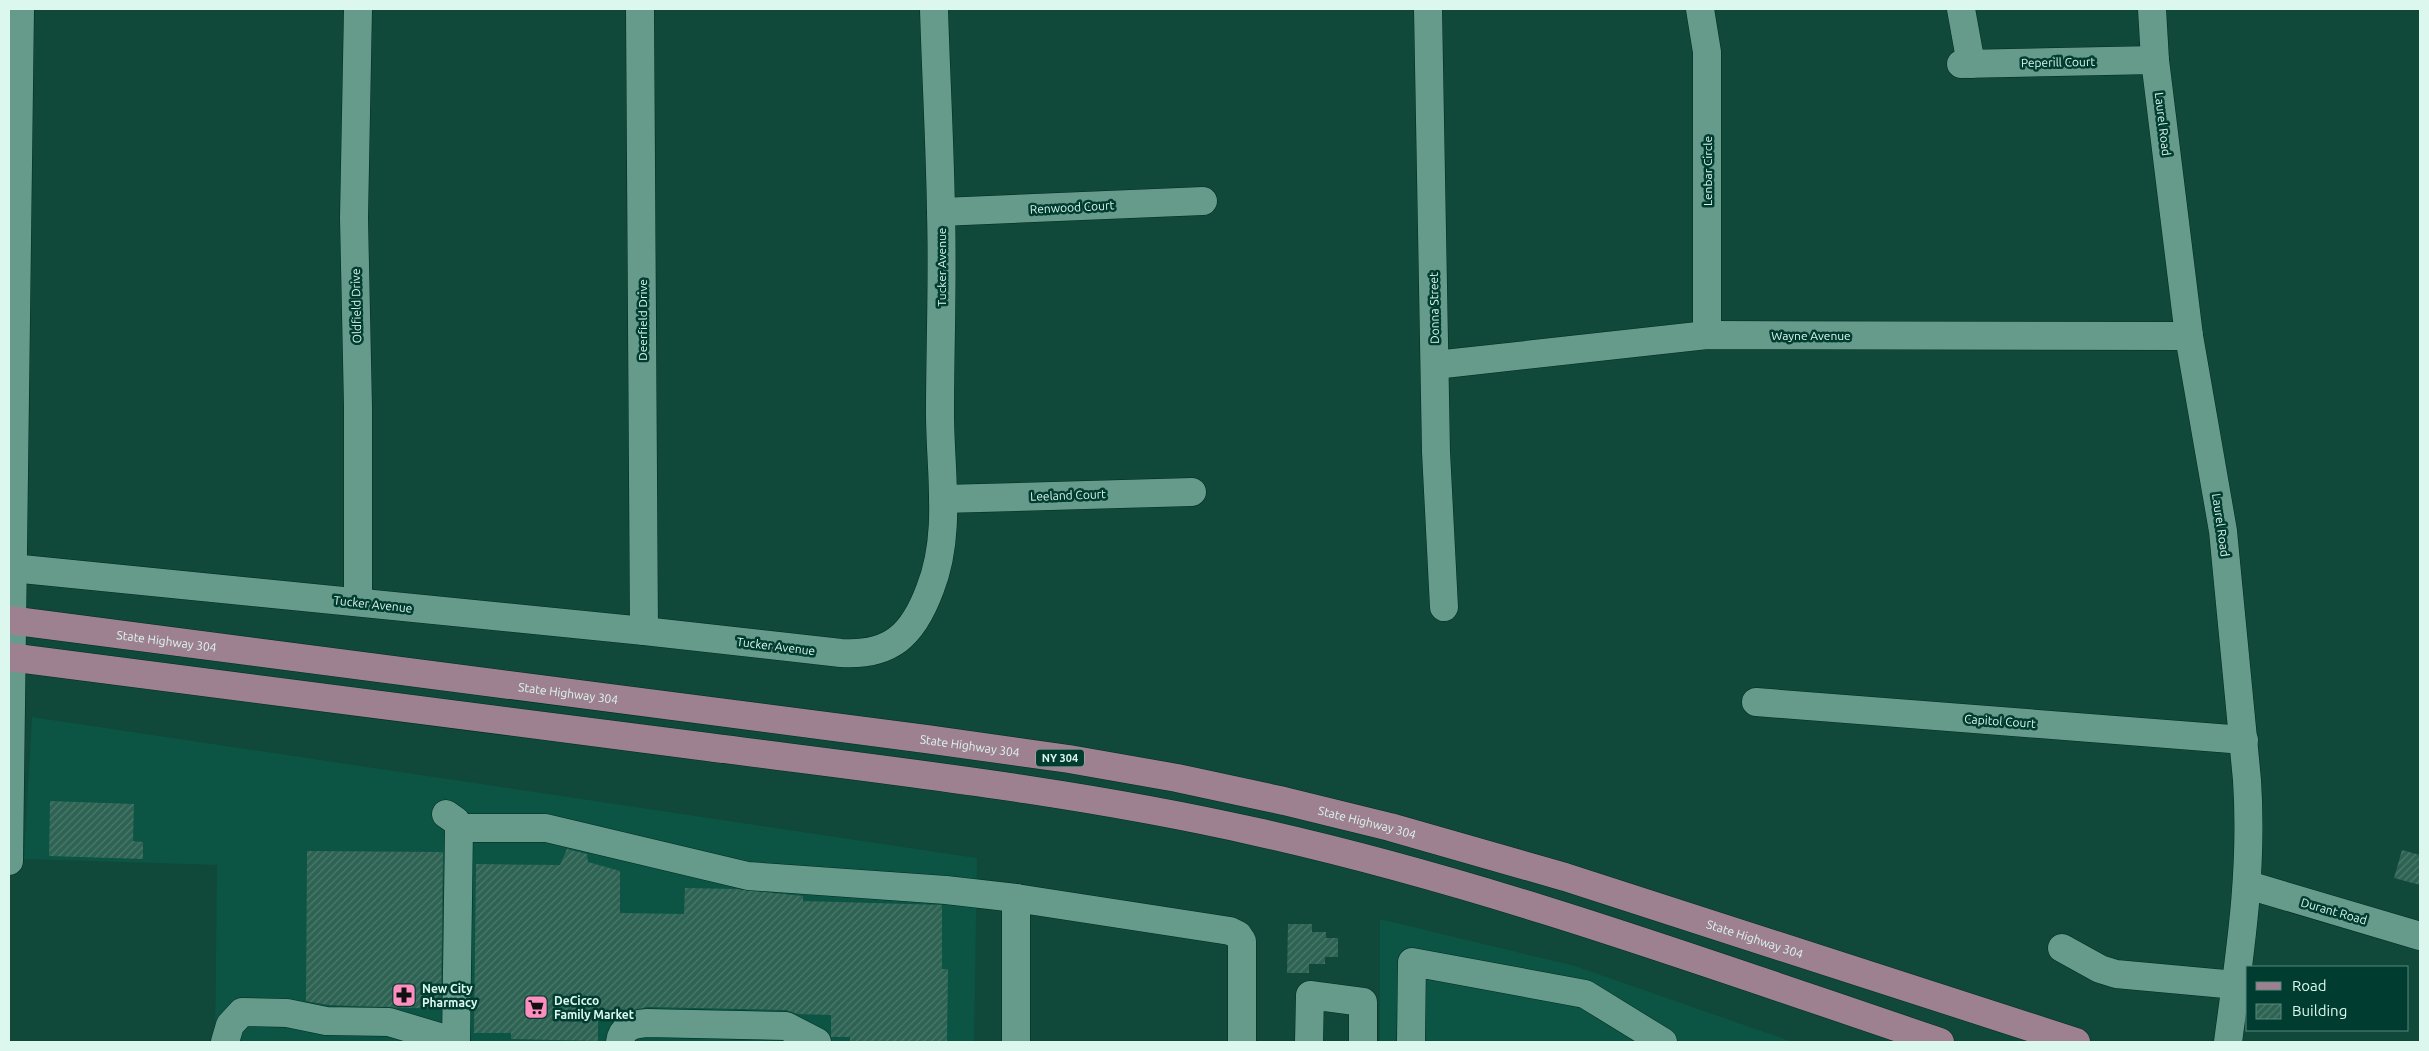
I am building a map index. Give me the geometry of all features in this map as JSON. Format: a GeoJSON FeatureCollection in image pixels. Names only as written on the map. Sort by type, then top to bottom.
{"type":"FeatureCollection","features":[{"type":"Feature","properties":{"kind":"main road","name":"State Highway 304"},"geometry":{"type":"LineString","coordinates":[[10,620],[953,742],[1096,763],[1178,778],[1346,815],[1522,864],[2076,1042]]}},
{"type":"Feature","properties":{"kind":"main road"},"geometry":{"type":"LineString","coordinates":[[10,657],[966,780],[1148,809],[1334,850],[1475,888],[1640,940],[1940,1042]]}},
{"type":"Feature","properties":{"kind":"street"},"geometry":{"type":"LineString","coordinates":[[9,861],[10,620],[20,9]]}},
{"type":"Feature","properties":{"kind":"street","name":"Oldfield Drive"},"geometry":{"type":"LineString","coordinates":[[358,9],[354,218],[358,407],[358,602]]}},
{"type":"Feature","properties":{"kind":"street","name":"Deerfield Drive"},"geometry":{"type":"LineString","coordinates":[[640,9],[644,631]]}},
{"type":"Feature","properties":{"kind":"street","name":"Tucker Avenue"},"geometry":{"type":"LineString","coordinates":[[12,568],[644,631],[841,653],[872,653],[886,648],[905,634],[931,589],[940,547],[943,499],[940,412],[941,212],[934,9]]}},
{"type":"Feature","properties":{"kind":"street","name":"Donna Street"},"geometry":{"type":"LineString","coordinates":[[1428,9],[1435,365],[1444,607]]}},
{"type":"Feature","properties":{"kind":"street","name":"Lenbar Circle"},"geometry":{"type":"LineString","coordinates":[[1700,9],[1707,52],[1706,335]]}},
{"type":"Feature","properties":{"kind":"street","name":"Peperill Court"},"geometry":{"type":"LineString","coordinates":[[1961,9],[1966,64],[2155,60]]}},
{"type":"Feature","properties":{"kind":"street","name":"Laurel Road"},"geometry":{"type":"LineString","coordinates":[[2152,9],[2155,60],[2189,336],[2223,531],[2250,818],[2248,885],[2228,1042]]}},
{"type":"Feature","properties":{"kind":"street","name":"Renwood Court"},"geometry":{"type":"LineString","coordinates":[[941,212],[1203,201]]}},
{"type":"Feature","properties":{"kind":"street","name":"Wayne Avenue"},"geometry":{"type":"LineString","coordinates":[[1435,365],[1706,335],[2189,336]]}},
{"type":"Feature","properties":{"kind":"street","name":"Leeland Court"},"geometry":{"type":"LineString","coordinates":[[943,499],[1192,492]]}},
{"type":"Feature","properties":{"kind":"street","name":"Capitol Court"},"geometry":{"type":"LineString","coordinates":[[1756,702],[2244,740]]}},
{"type":"Feature","properties":{"kind":"street"},"geometry":{"type":"LineString","coordinates":[[225,1042],[230,1025],[242,1012],[287,1013],[326,1021],[389,1022],[456,1042],[452,821],[546,828],[748,876],[946,890],[1016,898],[1230,931],[1238,935],[1242,941],[1242,1042]]}},
{"type":"Feature","properties":{"kind":"street","name":"Durant Road"},"geometry":{"type":"LineString","coordinates":[[2248,885],[2420,936]]}},
{"type":"Feature","properties":{"kind":"street"},"geometry":{"type":"LineString","coordinates":[[1016,898],[1016,1042]]}},
{"type":"Feature","properties":{"kind":"street"},"geometry":{"type":"LineString","coordinates":[[2062,948],[2100,970],[2116,974],[2236,985]]}},
{"type":"Feature","properties":{"kind":"street"},"geometry":{"type":"LineString","coordinates":[[1411,1042],[1412,962],[1585,994],[1663,1042]]}},
{"type":"Feature","properties":{"kind":"street"},"geometry":{"type":"LineString","coordinates":[[1309,1042],[1310,995],[1363,1002],[1363,1042]]}},
{"type":"Feature","properties":{"kind":"street"},"geometry":{"type":"LineString","coordinates":[[620,1042],[622,1032],[628,1027],[647,1023],[786,1026],[817,1042]]}},
{"type":"Feature","properties":{"kind":"shaded area"},"geometry":{"type":"Polygon","coordinates":[[[32,717],[977,858],[974,1042],[215,1042],[217,865],[24,859],[32,717]]]}},
{"type":"Feature","properties":{"kind":"shaded area"},"geometry":{"type":"Polygon","coordinates":[[[1380,919],[1575,966],[1793,1042],[1380,1042],[1380,919]]]}},
{"type":"Feature","properties":{"kind":"building"},"geometry":{"type":"Polygon","coordinates":[[[50,801],[134,804],[133,841],[143,842],[143,859],[49,856],[50,801]]]}},
{"type":"Feature","properties":{"kind":"building"},"geometry":{"type":"Polygon","coordinates":[[[567,849],[587,854],[588,862],[620,871],[620,913],[684,914],[685,888],[735,889],[803,896],[803,901],[942,905],[942,969],[948,969],[947,1042],[850,1042],[850,1037],[831,1037],[831,1015],[798,1014],[786,1010],[647,1007],[625,1012],[598,1011],[598,1041],[511,1039],[511,1033],[474,1033],[476,864],[560,865],[567,849]]]}},
{"type":"Feature","properties":{"kind":"building"},"geometry":{"type":"Polygon","coordinates":[[[2402,850],[2420,855],[2420,885],[2394,878],[2402,850]]]}},
{"type":"Feature","properties":{"kind":"building"},"geometry":{"type":"Polygon","coordinates":[[[307,851],[443,852],[441,1009],[328,1005],[306,1001],[307,851]]]}},
{"type":"Feature","properties":{"kind":"building"},"geometry":{"type":"Polygon","coordinates":[[[1288,924],[1312,924],[1312,932],[1326,932],[1326,938],[1338,938],[1338,957],[1325,957],[1325,964],[1309,964],[1309,973],[1287,973],[1288,924]]]}},
{"type":"Feature","properties":{"kind":"place","name":"New City Pharmacy"},"geometry":{"type":"Point","coordinates":[404,995]}},
{"type":"Feature","properties":{"kind":"place","name":"DeCicco Family Market"},"geometry":{"type":"Point","coordinates":[536,1007]}}]}
